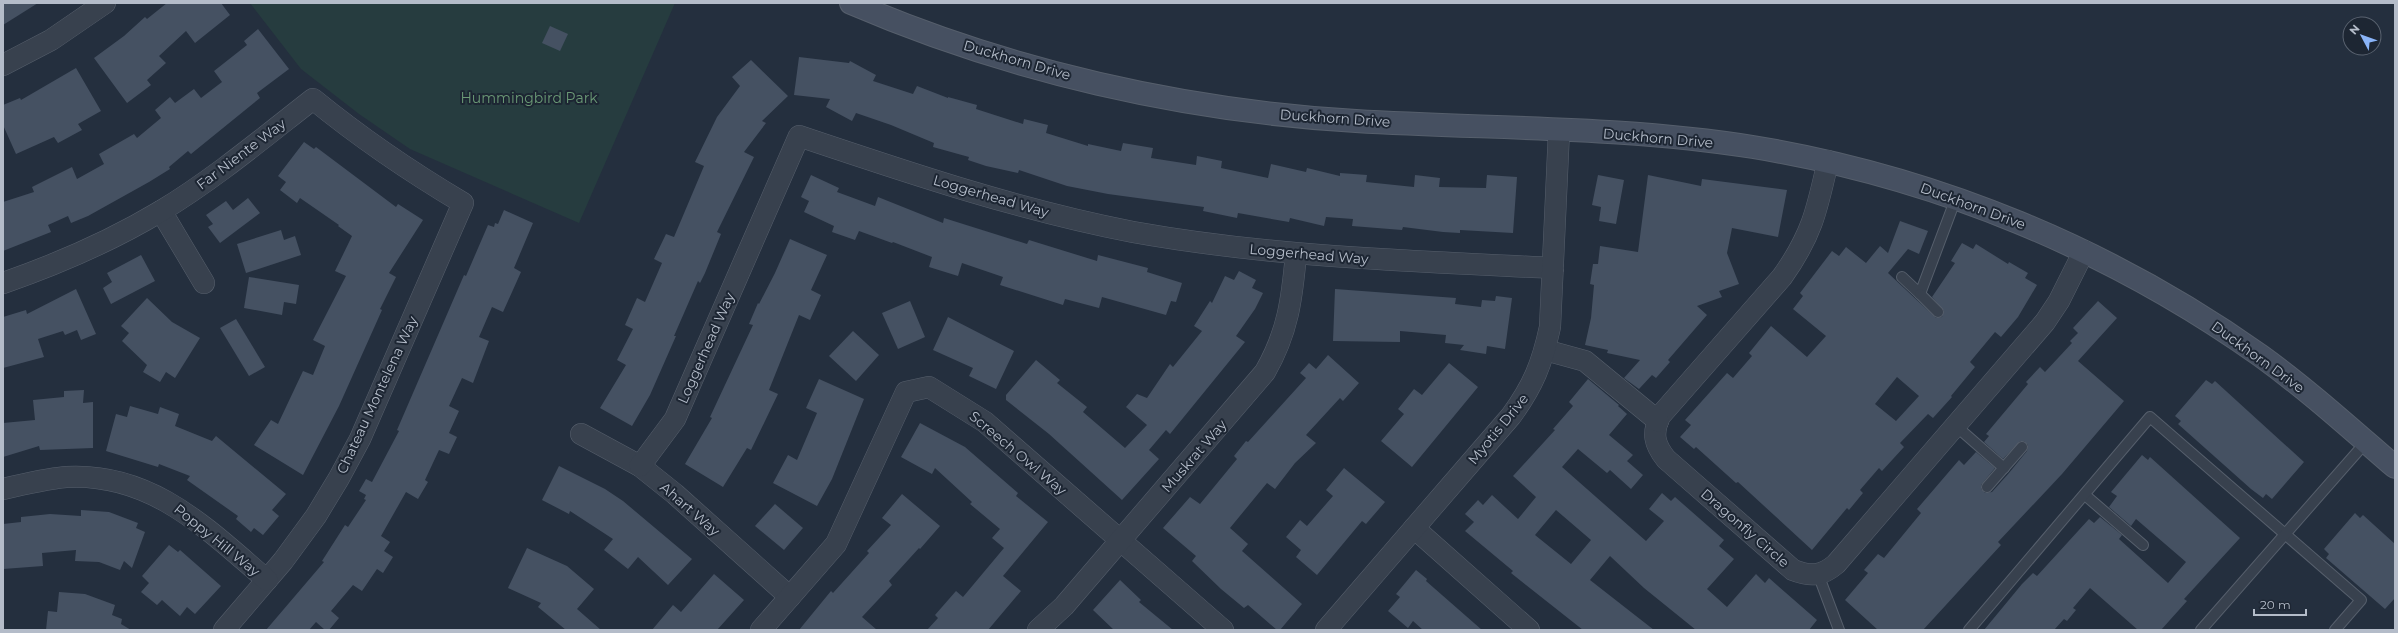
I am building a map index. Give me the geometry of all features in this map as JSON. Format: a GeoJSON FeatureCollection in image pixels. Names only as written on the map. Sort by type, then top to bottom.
{"type":"FeatureCollection","features":[{"type":"Feature","properties":{"kind":"street"},"geometry":{"type":"LineString","coordinates":[[3,65],[51,40],[105,3]]}},
{"type":"Feature","properties":{"kind":"street","name":"Duckhorn Drive"},"geometry":{"type":"LineString","coordinates":[[851,3],[949,40],[1040,68],[1165,97],[1291,116],[1674,138],[1752,147],[1828,161],[1881,175],[1956,198],[2034,228],[2137,278],[2224,331],[2300,386],[2395,467]]}},
{"type":"Feature","properties":{"kind":"street","name":"Far Niente Way"},"geometry":{"type":"LineString","coordinates":[[3,283],[46,268],[107,241],[161,211],[220,171],[313,99],[357,135],[404,168],[463,203]]}},
{"type":"Feature","properties":{"kind":"street","name":"Myotis Drive"},"geometry":{"type":"LineString","coordinates":[[1326,630],[1511,416],[1528,392],[1537,375],[1550,327],[1558,131]]}},
{"type":"Feature","properties":{"kind":"street","name":"Loggerhead Way"},"geometry":{"type":"LineString","coordinates":[[640,466],[675,418],[799,136],[974,193],[1069,218],[1133,232],[1231,247],[1296,254],[1553,268]]}},
{"type":"Feature","properties":{"kind":"street","name":"Dragonfly Circle"},"geometry":{"type":"LineString","coordinates":[[1818,574],[1805,575],[1793,570],[1666,459],[1657,449],[1654,428],[1660,416],[1782,277],[1800,252],[1816,215],[1828,161]]}},
{"type":"Feature","properties":{"kind":"street","name":"Chateau Montelena Way"},"geometry":{"type":"LineString","coordinates":[[224,630],[267,580],[316,516],[360,439],[463,203]]}},
{"type":"Feature","properties":{"kind":"street"},"geometry":{"type":"LineString","coordinates":[[161,211],[204,283]]}},
{"type":"Feature","properties":{"kind":"street"},"geometry":{"type":"LineString","coordinates":[[1818,574],[1826,572],[1836,564],[2045,322],[2060,301],[2084,251]]}},
{"type":"Feature","properties":{"kind":"street","name":"Muskrat Way"},"geometry":{"type":"LineString","coordinates":[[1038,630],[1064,606],[1265,372],[1276,354],[1286,326],[1291,306],[1296,254]]}},
{"type":"Feature","properties":{"kind":"street"},"geometry":{"type":"LineString","coordinates":[[1545,350],[1585,361],[1658,421]]}},
{"type":"Feature","properties":{"kind":"street","name":"Screech Owl Way"},"geometry":{"type":"LineString","coordinates":[[761,630],[836,544],[906,392],[929,387],[985,422],[1223,630]]}},
{"type":"Feature","properties":{"kind":"street","name":"Ahart Way"},"geometry":{"type":"LineString","coordinates":[[581,434],[640,466],[675,494],[790,597]]}},
{"type":"Feature","properties":{"kind":"street","name":"Poppy Hill Way"},"geometry":{"type":"LineString","coordinates":[[3,489],[67,477],[98,479],[145,490],[167,500],[193,517],[267,580]]}},
{"type":"Feature","properties":{"kind":"street"},"geometry":{"type":"LineString","coordinates":[[1414,528],[1529,630]]}},
{"type":"Feature","properties":{"kind":"lane"},"geometry":{"type":"LineString","coordinates":[[1920,294],[1956,198]]}},
{"type":"Feature","properties":{"kind":"lane"},"geometry":{"type":"LineString","coordinates":[[1902,277],[1938,312]]}},
{"type":"Feature","properties":{"kind":"lane"},"geometry":{"type":"LineString","coordinates":[[1969,630],[2150,417],[2361,600],[2335,630]]}},
{"type":"Feature","properties":{"kind":"lane"},"geometry":{"type":"LineString","coordinates":[[1956,426],[2004,468]]}},
{"type":"Feature","properties":{"kind":"lane"},"geometry":{"type":"LineString","coordinates":[[2201,630],[2366,442]]}},
{"type":"Feature","properties":{"kind":"lane"},"geometry":{"type":"LineString","coordinates":[[1987,487],[2022,447]]}},
{"type":"Feature","properties":{"kind":"lane"},"geometry":{"type":"LineString","coordinates":[[2085,495],[2143,545]]}},
{"type":"Feature","properties":{"kind":"lane"},"geometry":{"type":"LineString","coordinates":[[1818,574],[1839,630]]}},
{"type":"Feature","properties":{"kind":"green space","name":"Hummingbird Park"},"geometry":{"type":"Polygon","coordinates":[[[250,3],[675,3],[579,223],[410,149],[359,114],[301,69],[250,3]]]}},
{"type":"Feature","properties":{"kind":"building"},"geometry":{"type":"Polygon","coordinates":[[[3,3],[38,3],[3,25],[3,3]]]}},
{"type":"Feature","properties":{"kind":"building"},"geometry":{"type":"Polygon","coordinates":[[[167,3],[221,3],[230,15],[195,43],[186,31],[159,56],[166,63],[147,80],[151,85],[127,103],[94,58],[124,36],[145,17],[147,19],[167,3]]]}},
{"type":"Feature","properties":{"kind":"building"},"geometry":{"type":"Polygon","coordinates":[[[550,26],[568,34],[560,51],[542,43],[550,26]]]}},
{"type":"Feature","properties":{"kind":"building"},"geometry":{"type":"Polygon","coordinates":[[[258,29],[289,69],[257,93],[260,98],[191,154],[188,151],[169,167],[170,169],[149,182],[88,216],[71,223],[68,216],[48,225],[51,232],[3,251],[3,202],[34,192],[32,187],[72,167],[77,179],[104,164],[99,154],[134,134],[137,138],[161,118],[155,110],[170,97],[175,103],[194,89],[201,98],[222,82],[214,71],[247,45],[244,41],[258,29]]]}},
{"type":"Feature","properties":{"kind":"building"},"geometry":{"type":"Polygon","coordinates":[[[799,57],[849,63],[850,61],[876,75],[873,81],[913,94],[917,86],[948,98],[977,105],[976,109],[1023,124],[1024,119],[1048,125],[1046,133],[1088,146],[1088,144],[1121,151],[1123,143],[1153,148],[1151,158],[1196,165],[1197,156],[1222,161],[1221,168],[1268,178],[1271,164],[1306,172],[1307,168],[1340,176],[1340,173],[1367,175],[1366,182],[1414,187],[1415,175],[1440,178],[1439,187],[1486,188],[1487,175],[1517,177],[1513,233],[1460,230],[1460,233],[1403,227],[1402,230],[1352,226],[1353,219],[1326,217],[1324,226],[1290,218],[1289,222],[1238,213],[1237,218],[1203,211],[1204,207],[1108,194],[1067,186],[1019,170],[1018,173],[986,166],[968,160],[969,157],[933,147],[934,143],[891,125],[856,113],[852,121],[826,107],[830,99],[794,95],[799,57]]]}},
{"type":"Feature","properties":{"kind":"building"},"geometry":{"type":"Polygon","coordinates":[[[751,60],[788,96],[762,121],[766,123],[744,152],[754,157],[717,232],[721,234],[705,273],[700,283],[698,281],[650,395],[632,426],[600,408],[626,365],[617,360],[633,329],[625,325],[637,298],[645,302],[662,263],[654,259],[666,234],[674,237],[704,166],[695,162],[717,117],[740,86],[732,77],[751,60]]]}},
{"type":"Feature","properties":{"kind":"building"},"geometry":{"type":"Polygon","coordinates":[[[76,68],[101,111],[78,124],[82,130],[58,143],[54,137],[16,154],[3,125],[3,105],[20,98],[21,100],[76,68]]]}},
{"type":"Feature","properties":{"kind":"building"},"geometry":{"type":"Polygon","coordinates":[[[304,142],[314,149],[316,147],[396,207],[398,204],[423,220],[389,273],[396,277],[380,309],[382,310],[339,406],[303,475],[254,445],[271,420],[278,424],[303,371],[313,375],[325,346],[313,340],[346,276],[335,271],[352,236],[338,226],[339,225],[300,198],[297,203],[280,190],[286,182],[278,176],[304,142]]]}},
{"type":"Feature","properties":{"kind":"building"},"geometry":{"type":"Polygon","coordinates":[[[811,175],[839,188],[837,192],[875,206],[878,197],[943,223],[944,218],[1027,244],[1029,240],[1097,261],[1098,255],[1148,268],[1147,272],[1182,283],[1176,302],[1171,301],[1166,315],[1102,297],[1099,308],[1065,299],[1063,305],[1000,285],[1003,277],[962,263],[958,276],[929,267],[932,257],[859,231],[855,240],[832,232],[834,226],[804,212],[809,201],[801,197],[811,175]]]}},
{"type":"Feature","properties":{"kind":"building"},"geometry":{"type":"Polygon","coordinates":[[[1598,175],[1624,180],[1616,224],[1599,221],[1601,207],[1592,205],[1598,175]]]}},
{"type":"Feature","properties":{"kind":"building"},"geometry":{"type":"Polygon","coordinates":[[[1648,175],[1701,186],[1702,179],[1787,190],[1778,237],[1732,228],[1727,253],[1739,284],[1719,291],[1722,297],[1697,306],[1707,315],[1668,360],[1670,362],[1656,378],[1652,375],[1639,389],[1624,378],[1640,360],[1607,353],[1608,350],[1585,345],[1591,318],[1594,285],[1590,284],[1593,264],[1598,264],[1600,246],[1638,252],[1648,175]]]}},
{"type":"Feature","properties":{"kind":"building"},"geometry":{"type":"Polygon","coordinates":[[[248,198],[260,213],[220,243],[208,227],[213,224],[206,215],[226,201],[233,210],[248,198]]]}},
{"type":"Feature","properties":{"kind":"building"},"geometry":{"type":"Polygon","coordinates":[[[504,210],[533,223],[514,268],[521,272],[503,312],[492,307],[479,337],[489,341],[473,383],[462,378],[449,406],[459,411],[449,433],[457,437],[449,454],[439,450],[425,480],[428,482],[418,499],[406,492],[381,536],[390,542],[384,551],[393,557],[383,573],[377,569],[362,591],[353,585],[331,611],[339,618],[329,630],[325,630],[316,622],[309,630],[266,630],[324,562],[322,561],[345,525],[348,527],[366,500],[364,499],[366,495],[359,491],[366,479],[372,482],[399,431],[397,430],[464,275],[466,276],[488,225],[494,227],[495,223],[498,224],[504,210]]]}},
{"type":"Feature","properties":{"kind":"building"},"geometry":{"type":"Polygon","coordinates":[[[1900,221],[1928,231],[1919,254],[1908,249],[1888,273],[1936,318],[1942,317],[1944,311],[1932,297],[1955,263],[1951,261],[1962,243],[1973,249],[1976,244],[2008,264],[2009,262],[2028,273],[2025,278],[2037,285],[2018,317],[2001,337],[1995,332],[1970,362],[1975,367],[1951,396],[1952,397],[1933,418],[1928,414],[1900,443],[1904,447],[1882,471],[1879,468],[1860,490],[1863,493],[1849,510],[1847,508],[1812,550],[1738,482],[1736,483],[1696,447],[1694,449],[1680,437],[1691,425],[1685,420],[1727,373],[1733,378],[1752,356],[1749,353],[1771,326],[1807,357],[1826,336],[1793,309],[1803,296],[1800,293],[1832,251],[1839,256],[1846,247],[1866,263],[1880,246],[1888,253],[1900,221]],[[1897,377],[1875,404],[1896,421],[1919,396],[1897,377]]]}},
{"type":"Feature","properties":{"kind":"building"},"geometry":{"type":"Polygon","coordinates":[[[281,230],[284,240],[295,236],[301,255],[246,273],[237,244],[281,230]]]}},
{"type":"Feature","properties":{"kind":"building"},"geometry":{"type":"Polygon","coordinates":[[[790,239],[827,255],[811,290],[821,295],[810,320],[799,315],[769,390],[778,394],[751,450],[747,448],[723,487],[685,464],[712,418],[710,417],[753,325],[749,324],[758,303],[759,304],[775,273],[790,239]]]}},
{"type":"Feature","properties":{"kind":"building"},"geometry":{"type":"Polygon","coordinates":[[[141,255],[155,281],[111,304],[103,288],[112,282],[107,273],[141,255]]]}},
{"type":"Feature","properties":{"kind":"building"},"geometry":{"type":"Polygon","coordinates":[[[1239,271],[1256,280],[1252,288],[1263,293],[1255,309],[1236,336],[1245,342],[1170,434],[1166,430],[1149,450],[1159,459],[1122,500],[1049,434],[1006,400],[1006,395],[1036,360],[1060,380],[1057,383],[1087,407],[1083,412],[1125,448],[1147,425],[1126,407],[1137,394],[1147,398],[1170,364],[1173,367],[1202,331],[1194,326],[1210,301],[1212,303],[1225,276],[1234,280],[1239,271]]]}},
{"type":"Feature","properties":{"kind":"building"},"geometry":{"type":"Polygon","coordinates":[[[249,277],[299,285],[296,304],[284,302],[282,315],[244,308],[249,277]]]}},
{"type":"Feature","properties":{"kind":"building"},"geometry":{"type":"Polygon","coordinates":[[[76,289],[96,334],[81,340],[77,330],[65,335],[63,331],[38,339],[44,357],[3,368],[3,317],[26,310],[27,314],[76,289]]]}},
{"type":"Feature","properties":{"kind":"building"},"geometry":{"type":"Polygon","coordinates":[[[1335,289],[1456,298],[1455,304],[1481,307],[1482,300],[1495,301],[1496,296],[1512,298],[1505,349],[1487,346],[1486,354],[1460,350],[1464,345],[1445,343],[1446,335],[1400,331],[1400,342],[1333,341],[1335,289]]]}},
{"type":"Feature","properties":{"kind":"building"},"geometry":{"type":"Polygon","coordinates":[[[147,298],[172,322],[200,338],[175,378],[166,372],[160,382],[143,372],[147,365],[122,341],[129,333],[121,326],[147,298]]]}},
{"type":"Feature","properties":{"kind":"building"},"geometry":{"type":"Polygon","coordinates":[[[910,301],[925,337],[898,349],[882,313],[910,301]]]}},
{"type":"Feature","properties":{"kind":"building"},"geometry":{"type":"Polygon","coordinates":[[[2098,301],[2117,318],[2078,361],[2124,401],[2062,474],[1998,542],[2001,545],[1923,630],[1878,630],[1845,600],[1868,573],[1864,570],[1878,554],[1884,558],[1921,513],[1917,509],[1959,460],[1964,465],[1976,452],[1995,468],[1981,485],[1981,489],[1985,493],[1992,492],[2009,473],[2027,451],[2028,445],[2024,441],[2020,441],[2003,459],[1984,442],[1989,436],[1986,434],[2028,384],[2026,382],[2040,367],[2045,372],[2072,343],[2070,341],[2078,333],[2073,328],[2098,301]]]}},
{"type":"Feature","properties":{"kind":"building"},"geometry":{"type":"Polygon","coordinates":[[[948,317],[1014,351],[996,389],[969,376],[973,368],[933,350],[948,317]]]}},
{"type":"Feature","properties":{"kind":"building"},"geometry":{"type":"Polygon","coordinates":[[[236,319],[265,367],[249,376],[220,328],[236,319]]]}},
{"type":"Feature","properties":{"kind":"building"},"geometry":{"type":"Polygon","coordinates":[[[853,331],[879,355],[856,381],[829,356],[853,331]]]}},
{"type":"Feature","properties":{"kind":"building"},"geometry":{"type":"Polygon","coordinates":[[[1328,355],[1359,383],[1343,401],[1340,398],[1306,435],[1316,443],[1295,463],[1275,489],[1267,483],[1230,528],[1248,544],[1242,551],[1302,604],[1280,630],[1277,630],[1248,605],[1244,608],[1221,589],[1192,561],[1196,556],[1163,528],[1190,497],[1200,504],[1237,459],[1234,456],[1246,441],[1248,442],[1306,378],[1300,373],[1309,363],[1316,369],[1328,355]]]}},
{"type":"Feature","properties":{"kind":"building"},"geometry":{"type":"Polygon","coordinates":[[[1449,363],[1478,387],[1412,467],[1381,441],[1404,414],[1398,409],[1414,389],[1422,395],[1449,363]]]}},
{"type":"Feature","properties":{"kind":"building"},"geometry":{"type":"Polygon","coordinates":[[[819,379],[864,399],[832,479],[817,506],[773,483],[788,455],[797,460],[817,413],[806,408],[819,379]]]}},
{"type":"Feature","properties":{"kind":"building"},"geometry":{"type":"Polygon","coordinates":[[[1588,379],[1619,405],[1618,406],[1627,414],[1609,435],[1633,455],[1627,461],[1643,475],[1631,489],[1610,470],[1607,473],[1578,449],[1562,467],[1646,541],[1664,521],[1649,509],[1662,493],[1671,501],[1675,497],[1724,540],[1719,546],[1734,559],[1707,589],[1727,607],[1756,574],[1765,583],[1769,578],[1817,620],[1809,630],[1696,630],[1644,588],[1610,556],[1590,580],[1654,630],[1583,630],[1511,573],[1513,571],[1465,531],[1474,522],[1465,514],[1478,500],[1483,505],[1492,495],[1518,519],[1536,497],[1513,476],[1555,430],[1553,429],[1573,406],[1569,402],[1588,379]],[[1556,510],[1535,535],[1571,564],[1591,540],[1556,510]]]}},
{"type":"Feature","properties":{"kind":"building"},"geometry":{"type":"Polygon","coordinates":[[[2206,380],[2212,384],[2215,381],[2304,462],[2272,499],[2266,494],[2263,498],[2251,489],[2178,424],[2181,421],[2175,416],[2206,380]]]}},
{"type":"Feature","properties":{"kind":"building"},"geometry":{"type":"Polygon","coordinates":[[[84,390],[83,403],[93,402],[93,448],[40,450],[39,446],[3,457],[3,423],[35,420],[33,400],[64,397],[64,391],[84,390]]]}},
{"type":"Feature","properties":{"kind":"building"},"geometry":{"type":"Polygon","coordinates":[[[130,406],[158,414],[160,407],[179,414],[175,426],[212,441],[216,436],[286,494],[272,510],[279,516],[263,535],[254,528],[251,532],[236,519],[238,516],[187,480],[190,476],[159,464],[158,467],[106,451],[116,414],[127,417],[130,406]]]}},
{"type":"Feature","properties":{"kind":"building"},"geometry":{"type":"Polygon","coordinates":[[[920,423],[965,447],[1018,493],[1016,496],[1048,522],[1003,576],[1021,591],[988,630],[927,630],[938,618],[935,615],[956,591],[963,597],[1004,548],[992,538],[1000,529],[970,504],[972,502],[935,468],[932,474],[901,457],[920,423]]]}},
{"type":"Feature","properties":{"kind":"building"},"geometry":{"type":"Polygon","coordinates":[[[2142,455],[2148,460],[2150,457],[2240,538],[2184,599],[2187,601],[2161,630],[2138,630],[2090,588],[2073,608],[2076,610],[2067,621],[2064,619],[2054,630],[1984,630],[2022,584],[2033,573],[2037,576],[2089,519],[2094,523],[2100,517],[2122,535],[2119,539],[2168,583],[2186,562],[2136,519],[2131,526],[2109,507],[2117,496],[2111,492],[2142,455]]]}},
{"type":"Feature","properties":{"kind":"building"},"geometry":{"type":"Polygon","coordinates":[[[559,466],[605,489],[623,501],[692,559],[668,585],[638,557],[628,569],[604,550],[613,539],[570,511],[569,514],[542,500],[559,466]]]}},
{"type":"Feature","properties":{"kind":"building"},"geometry":{"type":"Polygon","coordinates":[[[1344,468],[1385,502],[1366,524],[1362,521],[1317,575],[1296,557],[1301,550],[1286,537],[1300,520],[1307,526],[1333,496],[1326,490],[1344,468]]]}},
{"type":"Feature","properties":{"kind":"building"},"geometry":{"type":"Polygon","coordinates":[[[902,494],[940,526],[889,581],[892,585],[862,617],[877,630],[799,630],[831,591],[833,593],[869,553],[867,551],[891,525],[882,518],[902,494]]]}},
{"type":"Feature","properties":{"kind":"building"},"geometry":{"type":"Polygon","coordinates":[[[775,504],[803,528],[784,550],[755,526],[775,504]]]}},
{"type":"Feature","properties":{"kind":"building"},"geometry":{"type":"Polygon","coordinates":[[[81,510],[109,512],[138,523],[136,528],[145,532],[132,568],[124,561],[120,570],[99,562],[75,561],[76,550],[42,553],[43,566],[3,569],[3,524],[21,522],[21,517],[50,514],[81,516],[81,510]]]}},
{"type":"Feature","properties":{"kind":"building"},"geometry":{"type":"Polygon","coordinates":[[[2355,513],[2360,518],[2363,515],[2395,544],[2395,598],[2385,609],[2326,558],[2329,554],[2324,549],[2355,513]]]}},
{"type":"Feature","properties":{"kind":"building"},"geometry":{"type":"Polygon","coordinates":[[[169,545],[178,552],[180,550],[221,586],[195,614],[187,607],[180,616],[162,600],[157,605],[141,592],[149,583],[142,576],[169,545]]]}},
{"type":"Feature","properties":{"kind":"building"},"geometry":{"type":"Polygon","coordinates":[[[527,548],[567,566],[594,589],[577,609],[601,630],[566,630],[538,607],[541,603],[508,588],[527,548]]]}},
{"type":"Feature","properties":{"kind":"building"},"geometry":{"type":"Polygon","coordinates":[[[1416,570],[1427,579],[1426,581],[1482,630],[1423,630],[1413,621],[1408,628],[1388,611],[1400,597],[1396,594],[1416,570]]]}},
{"type":"Feature","properties":{"kind":"building"},"geometry":{"type":"Polygon","coordinates":[[[714,574],[744,600],[717,630],[652,630],[673,605],[681,612],[714,574]]]}},
{"type":"Feature","properties":{"kind":"building"},"geometry":{"type":"Polygon","coordinates":[[[1120,580],[1141,600],[1139,602],[1173,630],[1114,630],[1093,610],[1120,580]]]}},
{"type":"Feature","properties":{"kind":"building"},"geometry":{"type":"Polygon","coordinates":[[[59,592],[85,594],[115,605],[112,615],[122,619],[121,624],[131,630],[46,630],[48,611],[57,612],[59,592]]]}}]}
